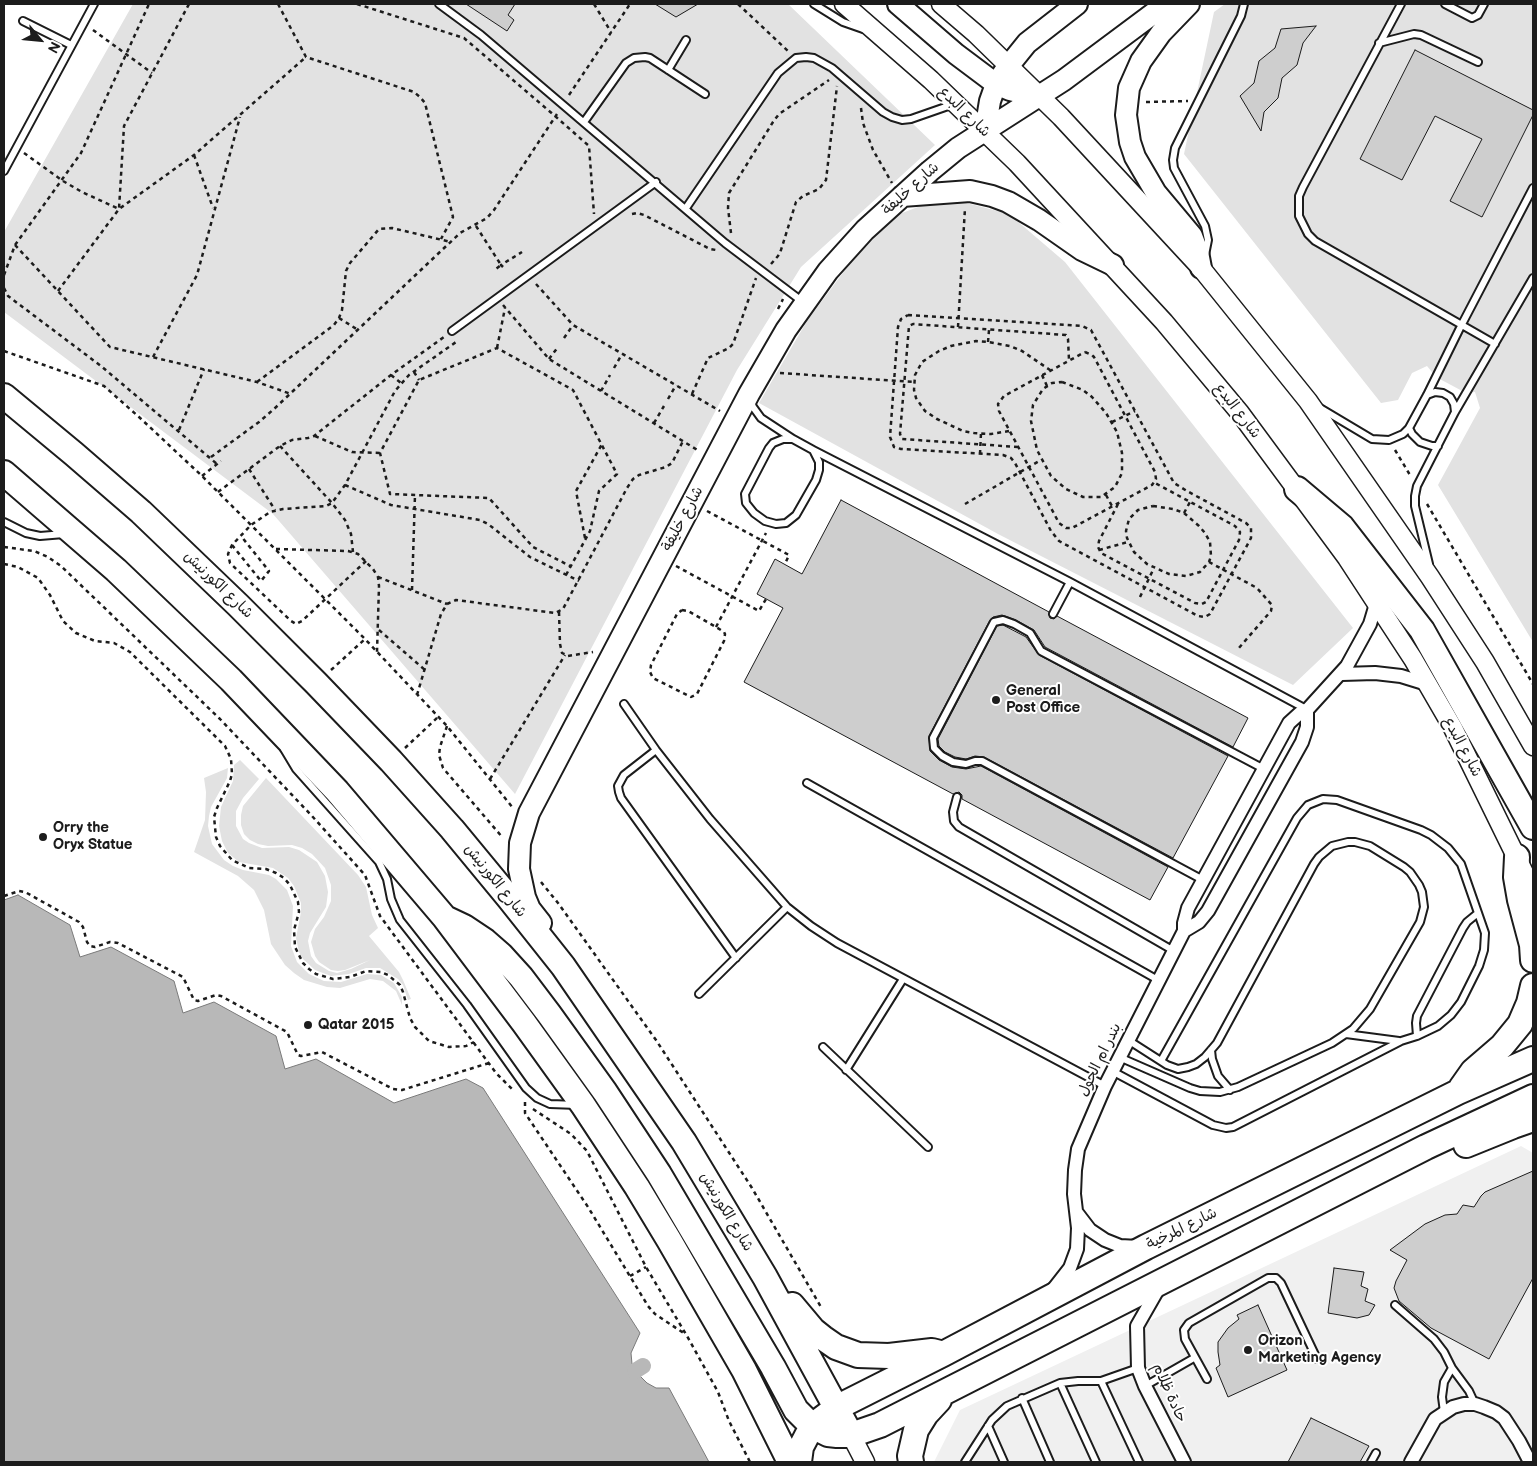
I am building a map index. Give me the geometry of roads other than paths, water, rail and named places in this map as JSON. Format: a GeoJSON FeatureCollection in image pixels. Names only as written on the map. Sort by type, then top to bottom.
{"type":"FeatureCollection","features":[{"type":"Feature","properties":{"kind":"highway","name":"شارع الكورنيش"},"geometry":{"type":"LineString","coordinates":[[4,396],[141,512],[215,582],[316,682],[452,829],[563,966],[684,1142],[765,1277],[851,1435]]}},
{"type":"Feature","properties":{"kind":"highway"},"geometry":{"type":"LineString","coordinates":[[4,473],[74,533],[188,637],[337,790],[445,918],[524,1022],[583,1105],[637,1187],[744,1370],[790,1462]]}},
{"type":"Feature","properties":{"kind":"highway"},"geometry":{"type":"LineString","coordinates":[[1297,488],[1342,528],[1422,630],[1533,827]]}},
{"type":"Feature","properties":{"kind":"highway"},"geometry":{"type":"LineString","coordinates":[[1517,856],[1518,885],[1532,945],[1533,960]]}},
{"type":"Feature","properties":{"kind":"highway"},"geometry":{"type":"LineString","coordinates":[[445,918],[464,927],[485,941],[501,955],[521,977],[549,1014],[605,1092],[659,1174],[774,1367],[796,1410],[812,1426],[828,1434],[851,1435],[880,1425],[1426,1147],[1533,1097]]}},
{"type":"Feature","properties":{"kind":"highway"},"geometry":{"type":"LineString","coordinates":[[1458,1092],[1473,1071],[1502,1046],[1520,1024],[1530,1003],[1533,986]]}},
{"type":"Feature","properties":{"kind":"highway","name":"شارع المرخية"},"geometry":{"type":"LineString","coordinates":[[812,1426],[820,1418],[836,1408],[1146,1247],[1458,1092],[1533,1059]]}},
{"type":"Feature","properties":{"kind":"highway"},"geometry":{"type":"LineString","coordinates":[[1426,1147],[1440,1150],[1457,1148],[1533,1119]]}},
{"type":"Feature","properties":{"kind":"highway"},"geometry":{"type":"LineString","coordinates":[[765,1277],[780,1290],[813,1330],[836,1346],[858,1355],[867,1356],[889,1356],[932,1351],[943,1354]]}},
{"type":"Feature","properties":{"kind":"highway"},"geometry":{"type":"LineString","coordinates":[[911,1462],[913,1438],[920,1421],[946,1391]]}},
{"type":"Feature","properties":{"kind":"highway"},"geometry":{"type":"LineString","coordinates":[[799,1462],[801,1447],[812,1426]]}},
{"type":"Feature","properties":{"kind":"main road","name":"شارع البدع"},"geometry":{"type":"LineString","coordinates":[[844,4],[984,131],[1113,265],[1221,390],[1297,488],[1347,558],[1413,658],[1453,728],[1533,891]]}},
{"type":"Feature","properties":{"kind":"main road"},"geometry":{"type":"LineString","coordinates":[[898,4],[956,54],[996,84],[1010,90],[1039,97]]}},
{"type":"Feature","properties":{"kind":"main road"},"geometry":{"type":"LineString","coordinates":[[941,4],[976,34],[1061,117],[1201,268],[1308,401],[1430,577],[1485,662],[1533,746]]}},
{"type":"Feature","properties":{"kind":"main road"},"geometry":{"type":"LineString","coordinates":[[984,131],[996,84],[1008,65],[1026,44],[1077,4]]}},
{"type":"Feature","properties":{"kind":"main road","name":"شارع خليفة"},"geometry":{"type":"LineString","coordinates":[[563,966],[554,941],[530,909],[521,883],[518,856],[524,828],[535,800],[662,558],[749,394],[786,330],[828,271],[865,230],[902,196],[958,148],[1064,80],[1166,4]]}},
{"type":"Feature","properties":{"kind":"main road"},"geometry":{"type":"LineString","coordinates":[[1189,4],[1161,33],[1141,61],[1129,88],[1126,115],[1130,142],[1135,157],[1156,193],[1192,236],[1201,268]]}},
{"type":"Feature","properties":{"kind":"main road"},"geometry":{"type":"LineString","coordinates":[[902,196],[970,191],[992,196],[1008,202],[1039,220],[1082,250],[1113,265]]}},
{"type":"Feature","properties":{"kind":"main road","name":"شارع الكورنيش"},"geometry":{"type":"LineString","coordinates":[[851,1435],[865,1462]]}},
{"type":"Feature","properties":{"kind":"street","name":"بندر ام الحول"},"geometry":{"type":"LineString","coordinates":[[1043,1301],[1062,1279],[1075,1259],[1078,1237],[1074,1178],[1078,1149],[1112,1071],[1184,931],[1188,908],[1289,724],[1300,713],[1308,710],[1342,674],[1362,642],[1376,604]]}},
{"type":"Feature","properties":{"kind":"street"},"geometry":{"type":"LineString","coordinates":[[1342,674],[1375,672],[1401,676],[1427,684]]}},
{"type":"Feature","properties":{"kind":"street","name":"بندر ام الحول"},"geometry":{"type":"LineString","coordinates":[[1184,931],[1199,922],[1208,911],[1306,735],[1308,710]]}},
{"type":"Feature","properties":{"kind":"street"},"geometry":{"type":"LineString","coordinates":[[1076,1213],[1090,1230],[1105,1240],[1120,1246],[1146,1247]]}},
{"type":"Feature","properties":{"kind":"street","name":"حادة ظلام"},"geometry":{"type":"LineString","coordinates":[[1162,1281],[1137,1326],[1138,1368],[1145,1386],[1184,1462]]}},
{"type":"Feature","properties":{"kind":"street"},"geometry":{"type":"LineString","coordinates":[[1411,1462],[1435,1419],[1444,1412],[1464,1404],[1475,1404],[1496,1412],[1504,1418],[1531,1461]]}},
{"type":"Feature","properties":{"kind":"lane"},"geometry":{"type":"LineString","coordinates":[[4,171],[94,4]]}},
{"type":"Feature","properties":{"kind":"lane"},"geometry":{"type":"LineString","coordinates":[[438,4],[474,30],[563,104],[725,243],[804,303]]}},
{"type":"Feature","properties":{"kind":"lane"},"geometry":{"type":"LineString","coordinates":[[814,4],[843,22],[881,36]]}},
{"type":"Feature","properties":{"kind":"lane"},"geometry":{"type":"LineString","coordinates":[[1201,268],[1208,240],[1205,226],[1174,168],[1173,160],[1175,148],[1241,16],[1244,4]]}},
{"type":"Feature","properties":{"kind":"lane"},"geometry":{"type":"LineString","coordinates":[[1401,4],[1303,187],[1299,196],[1299,216],[1308,234],[1315,241],[1495,344]]}},
{"type":"Feature","properties":{"kind":"lane"},"geometry":{"type":"LineString","coordinates":[[1445,4],[1472,18],[1478,15],[1484,4]]}},
{"type":"Feature","properties":{"kind":"lane"},"geometry":{"type":"LineString","coordinates":[[23,21],[72,45]]}},
{"type":"Feature","properties":{"kind":"lane"},"geometry":{"type":"LineString","coordinates":[[1379,43],[1414,34],[1422,35],[1478,62]]}},
{"type":"Feature","properties":{"kind":"lane"},"geometry":{"type":"LineString","coordinates":[[668,70],[686,40]]}},
{"type":"Feature","properties":{"kind":"lane"},"geometry":{"type":"LineString","coordinates":[[584,122],[630,60],[650,58],[705,94]]}},
{"type":"Feature","properties":{"kind":"lane"},"geometry":{"type":"LineString","coordinates":[[686,208],[778,73],[796,58],[814,58],[839,74],[882,112],[902,120],[911,119],[955,103]]}},
{"type":"Feature","properties":{"kind":"lane"},"geometry":{"type":"LineString","coordinates":[[452,331],[656,182]]}},
{"type":"Feature","properties":{"kind":"lane"},"geometry":{"type":"LineString","coordinates":[[1308,401],[1372,439],[1389,440],[1403,434],[1409,428],[1427,395],[1533,188]]}},
{"type":"Feature","properties":{"kind":"lane"},"geometry":{"type":"LineString","coordinates":[[1430,577],[1429,564],[1418,522],[1415,496],[1420,478],[1455,412],[1533,278]]}},
{"type":"Feature","properties":{"kind":"lane"},"geometry":{"type":"LineString","coordinates":[[1427,395],[1435,392],[1443,393],[1450,397],[1454,404],[1455,412]]}},
{"type":"Feature","properties":{"kind":"lane"},"geometry":{"type":"LineString","coordinates":[[749,394],[753,407],[762,418],[796,441],[1070,582],[1308,710]]}},
{"type":"Feature","properties":{"kind":"lane"},"geometry":{"type":"LineString","coordinates":[[1409,428],[1420,442],[1438,446]]}},
{"type":"Feature","properties":{"kind":"lane"},"geometry":{"type":"LineString","coordinates":[[796,441],[783,439],[773,443],[746,490],[745,498],[749,507],[760,518],[770,523],[782,524],[796,516],[818,475],[819,462],[812,450]]}},
{"type":"Feature","properties":{"kind":"lane"},"geometry":{"type":"LineString","coordinates":[[4,522],[26,534],[40,536],[74,533]]}},
{"type":"Feature","properties":{"kind":"lane"},"geometry":{"type":"LineString","coordinates":[[1053,614],[1070,582]]}},
{"type":"Feature","properties":{"kind":"lane"},"geometry":{"type":"LineString","coordinates":[[1203,880],[982,761],[966,764],[953,762],[942,756],[934,748],[933,738],[994,622],[1003,620],[1014,624],[1030,633],[1041,651],[1264,769]]}},
{"type":"Feature","properties":{"kind":"lane"},"geometry":{"type":"LineString","coordinates":[[624,704],[656,750],[710,819],[787,907],[837,943],[1105,1086]]}},
{"type":"Feature","properties":{"kind":"lane"},"geometry":{"type":"LineString","coordinates":[[271,721],[282,746],[296,769],[379,862],[387,879],[391,900],[400,920],[467,1005],[526,1088],[536,1098],[550,1104],[565,1106],[583,1105]]}},
{"type":"Feature","properties":{"kind":"lane"},"geometry":{"type":"LineString","coordinates":[[656,750],[624,775],[618,786],[621,798],[736,958]]}},
{"type":"Feature","properties":{"kind":"lane"},"geometry":{"type":"LineString","coordinates":[[807,783],[1158,980]]}},
{"type":"Feature","properties":{"kind":"lane"},"geometry":{"type":"LineString","coordinates":[[958,797],[953,812],[954,821],[959,827],[1174,951]]}},
{"type":"Feature","properties":{"kind":"lane"},"geometry":{"type":"LineString","coordinates":[[1112,1071],[1213,1125],[1226,1128],[1232,1127],[1400,1041],[1417,1036],[1438,1026],[1451,1015],[1461,1002],[1479,966],[1485,942],[1485,933],[1461,864],[1440,841],[1421,830],[1336,800],[1330,798],[1316,801],[1301,810],[1162,1061]]}},
{"type":"Feature","properties":{"kind":"lane"},"geometry":{"type":"LineString","coordinates":[[1119,1057],[1190,1088],[1210,1092],[1230,1090],[1332,1043],[1346,1034],[1370,1009],[1420,922],[1424,907],[1422,892],[1415,878],[1410,872],[1370,846],[1356,842],[1340,843],[1332,846],[1318,857],[1211,1050],[1196,1064],[1178,1069],[1128,1040]]}},
{"type":"Feature","properties":{"kind":"lane"},"geometry":{"type":"LineString","coordinates":[[699,994],[787,907]]}},
{"type":"Feature","properties":{"kind":"lane"},"geometry":{"type":"LineString","coordinates":[[1417,1036],[1417,1016],[1464,928],[1478,913]]}},
{"type":"Feature","properties":{"kind":"lane"},"geometry":{"type":"LineString","coordinates":[[846,1070],[903,979]]}},
{"type":"Feature","properties":{"kind":"lane"},"geometry":{"type":"LineString","coordinates":[[1346,1034],[1400,1041]]}},
{"type":"Feature","properties":{"kind":"lane"},"geometry":{"type":"LineString","coordinates":[[823,1047],[928,1147]]}},
{"type":"Feature","properties":{"kind":"lane"},"geometry":{"type":"LineString","coordinates":[[1211,1050],[1218,1076],[1230,1090]]}},
{"type":"Feature","properties":{"kind":"lane"},"geometry":{"type":"LineString","coordinates":[[1207,1379],[1194,1358],[1184,1334],[1186,1326],[1268,1278],[1279,1280],[1281,1283],[1318,1359]]}},
{"type":"Feature","properties":{"kind":"lane"},"geometry":{"type":"LineString","coordinates":[[1395,1305],[1434,1339],[1465,1385],[1475,1404]]}},
{"type":"Feature","properties":{"kind":"lane"},"geometry":{"type":"LineString","coordinates":[[1145,1386],[1194,1358]]}},
{"type":"Feature","properties":{"kind":"lane"},"geometry":{"type":"LineString","coordinates":[[965,1462],[988,1426],[1002,1409],[1022,1398],[1060,1383],[1100,1380],[1138,1368]]}},
{"type":"Feature","properties":{"kind":"lane"},"geometry":{"type":"LineString","coordinates":[[1444,1412],[1442,1397],[1444,1382],[1452,1368]]}},
{"type":"Feature","properties":{"kind":"lane"},"geometry":{"type":"LineString","coordinates":[[1100,1380],[1139,1462]]}},
{"type":"Feature","properties":{"kind":"lane"},"geometry":{"type":"LineString","coordinates":[[1060,1383],[1096,1462]]}},
{"type":"Feature","properties":{"kind":"lane"},"geometry":{"type":"LineString","coordinates":[[1022,1398],[1050,1462]]}},
{"type":"Feature","properties":{"kind":"lane"},"geometry":{"type":"LineString","coordinates":[[988,1426],[1004,1462]]}},
{"type":"Feature","properties":{"kind":"lane"},"geometry":{"type":"LineString","coordinates":[[1371,1462],[1376,1453]]}},
{"type":"Feature","properties":{"kind":"waterway"},"geometry":{"type":"LineString","coordinates":[[635,1371],[643,1366]]}},
{"type":"Feature","properties":{"kind":"place","name":"General Post Office"},"geometry":{"type":"Point","coordinates":[996,700]}},
{"type":"Feature","properties":{"kind":"place","name":"Orry the Oryx Statue"},"geometry":{"type":"Point","coordinates":[43,837]}},
{"type":"Feature","properties":{"kind":"place","name":"Qatar 2015"},"geometry":{"type":"Point","coordinates":[308,1025]}},
{"type":"Feature","properties":{"kind":"place","name":"Orizon Marketing Agency"},"geometry":{"type":"Point","coordinates":[1248,1350]}}]}
